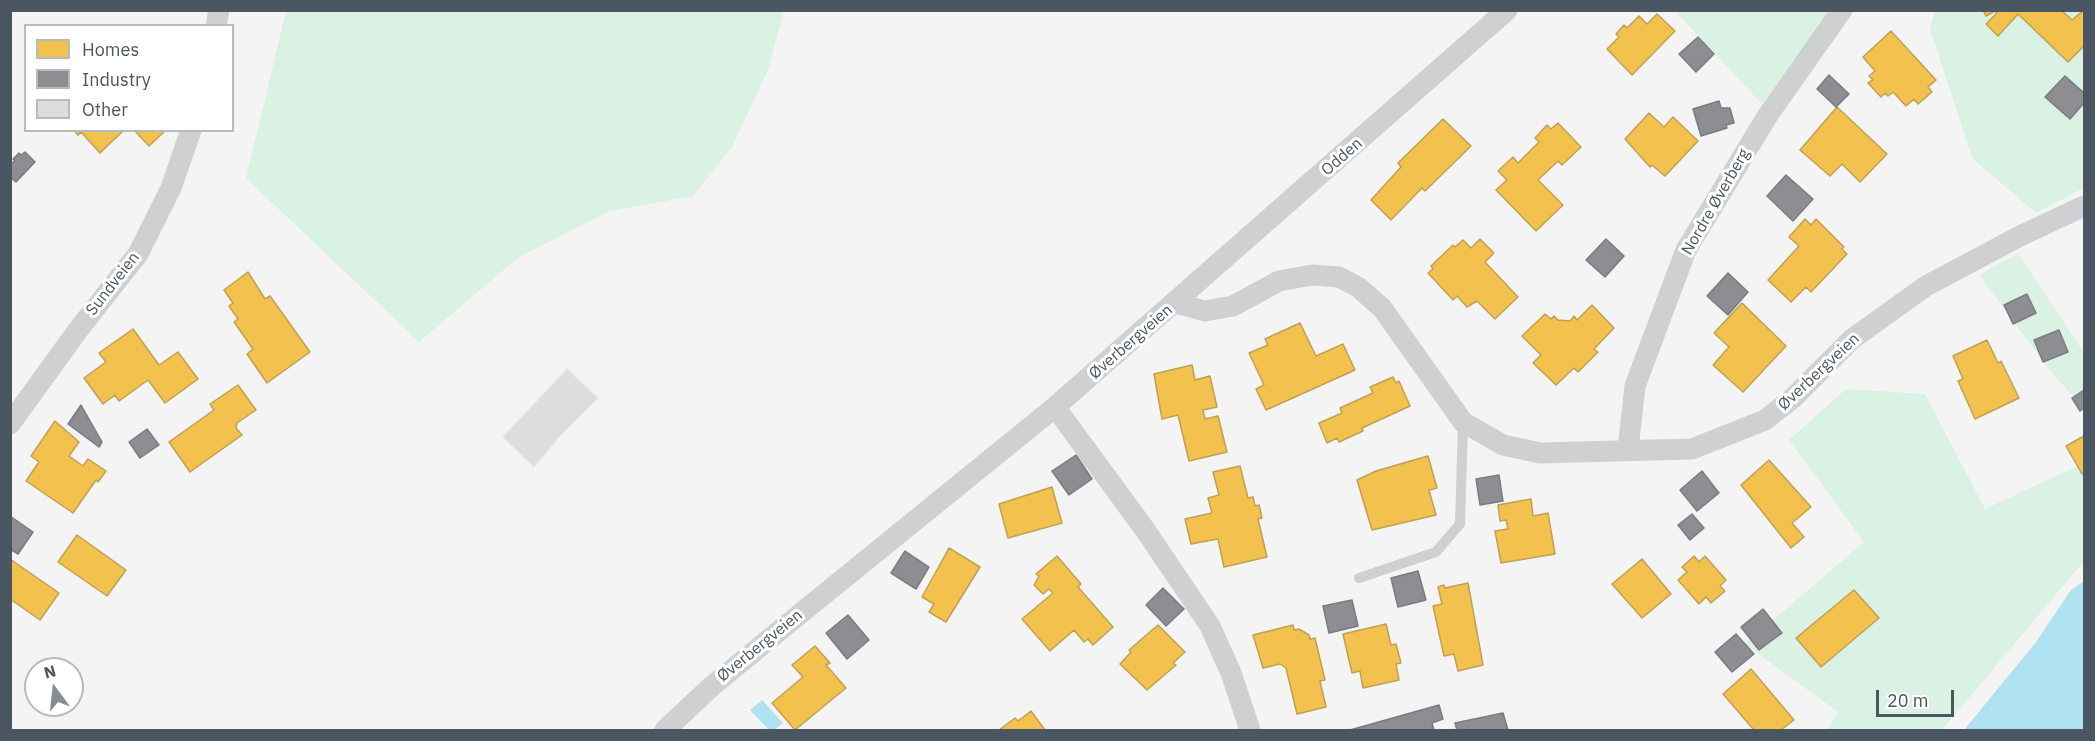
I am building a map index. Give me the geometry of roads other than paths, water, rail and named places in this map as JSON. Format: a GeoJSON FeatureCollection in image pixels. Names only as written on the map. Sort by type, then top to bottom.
{"type":"FeatureCollection","features":[{"type":"Feature","properties":{"kind":"street","name":"Odden"},"geometry":{"type":"LineString","coordinates":[[1176,303],[1507,10]]}},
{"type":"Feature","properties":{"kind":"street","name":"Nordre Øverberg"},"geometry":{"type":"LineString","coordinates":[[1628,449],[1635,386],[1686,250],[1768,115],[1842,10]]}},
{"type":"Feature","properties":{"kind":"street","name":"Sundveien"},"geometry":{"type":"LineString","coordinates":[[10,424],[78,330],[138,254],[171,188],[190,132]]}},
{"type":"Feature","properties":{"kind":"street","name":"Øverbergveien"},"geometry":{"type":"LineString","coordinates":[[665,730],[738,664],[1055,407],[1176,303],[1205,311],[1233,306],[1279,281],[1312,276],[1339,277],[1358,287],[1382,308],[1407,339],[1463,422],[1503,446],[1540,453],[1692,449],[1765,420],[1793,398],[1852,339],[1885,314],[1947,275],[2085,206]]}},
{"type":"Feature","properties":{"kind":"street"},"geometry":{"type":"LineString","coordinates":[[1055,407],[1146,531],[1210,626],[1231,673],[1250,730]]}},
{"type":"Feature","properties":{"kind":"lane"},"geometry":{"type":"LineString","coordinates":[[1359,578],[1436,552],[1460,524],[1463,422]]}},
{"type":"Feature","properties":{"kind":"water"},"geometry":{"type":"Polygon","coordinates":[[[2084,581],[2084,730],[1964,730],[2036,642],[2071,590],[2084,581]]]}},
{"type":"Feature","properties":{"kind":"water"},"geometry":{"type":"Polygon","coordinates":[[[762,700],[783,723],[774,730],[769,730],[750,710],[762,700]]]}}]}
